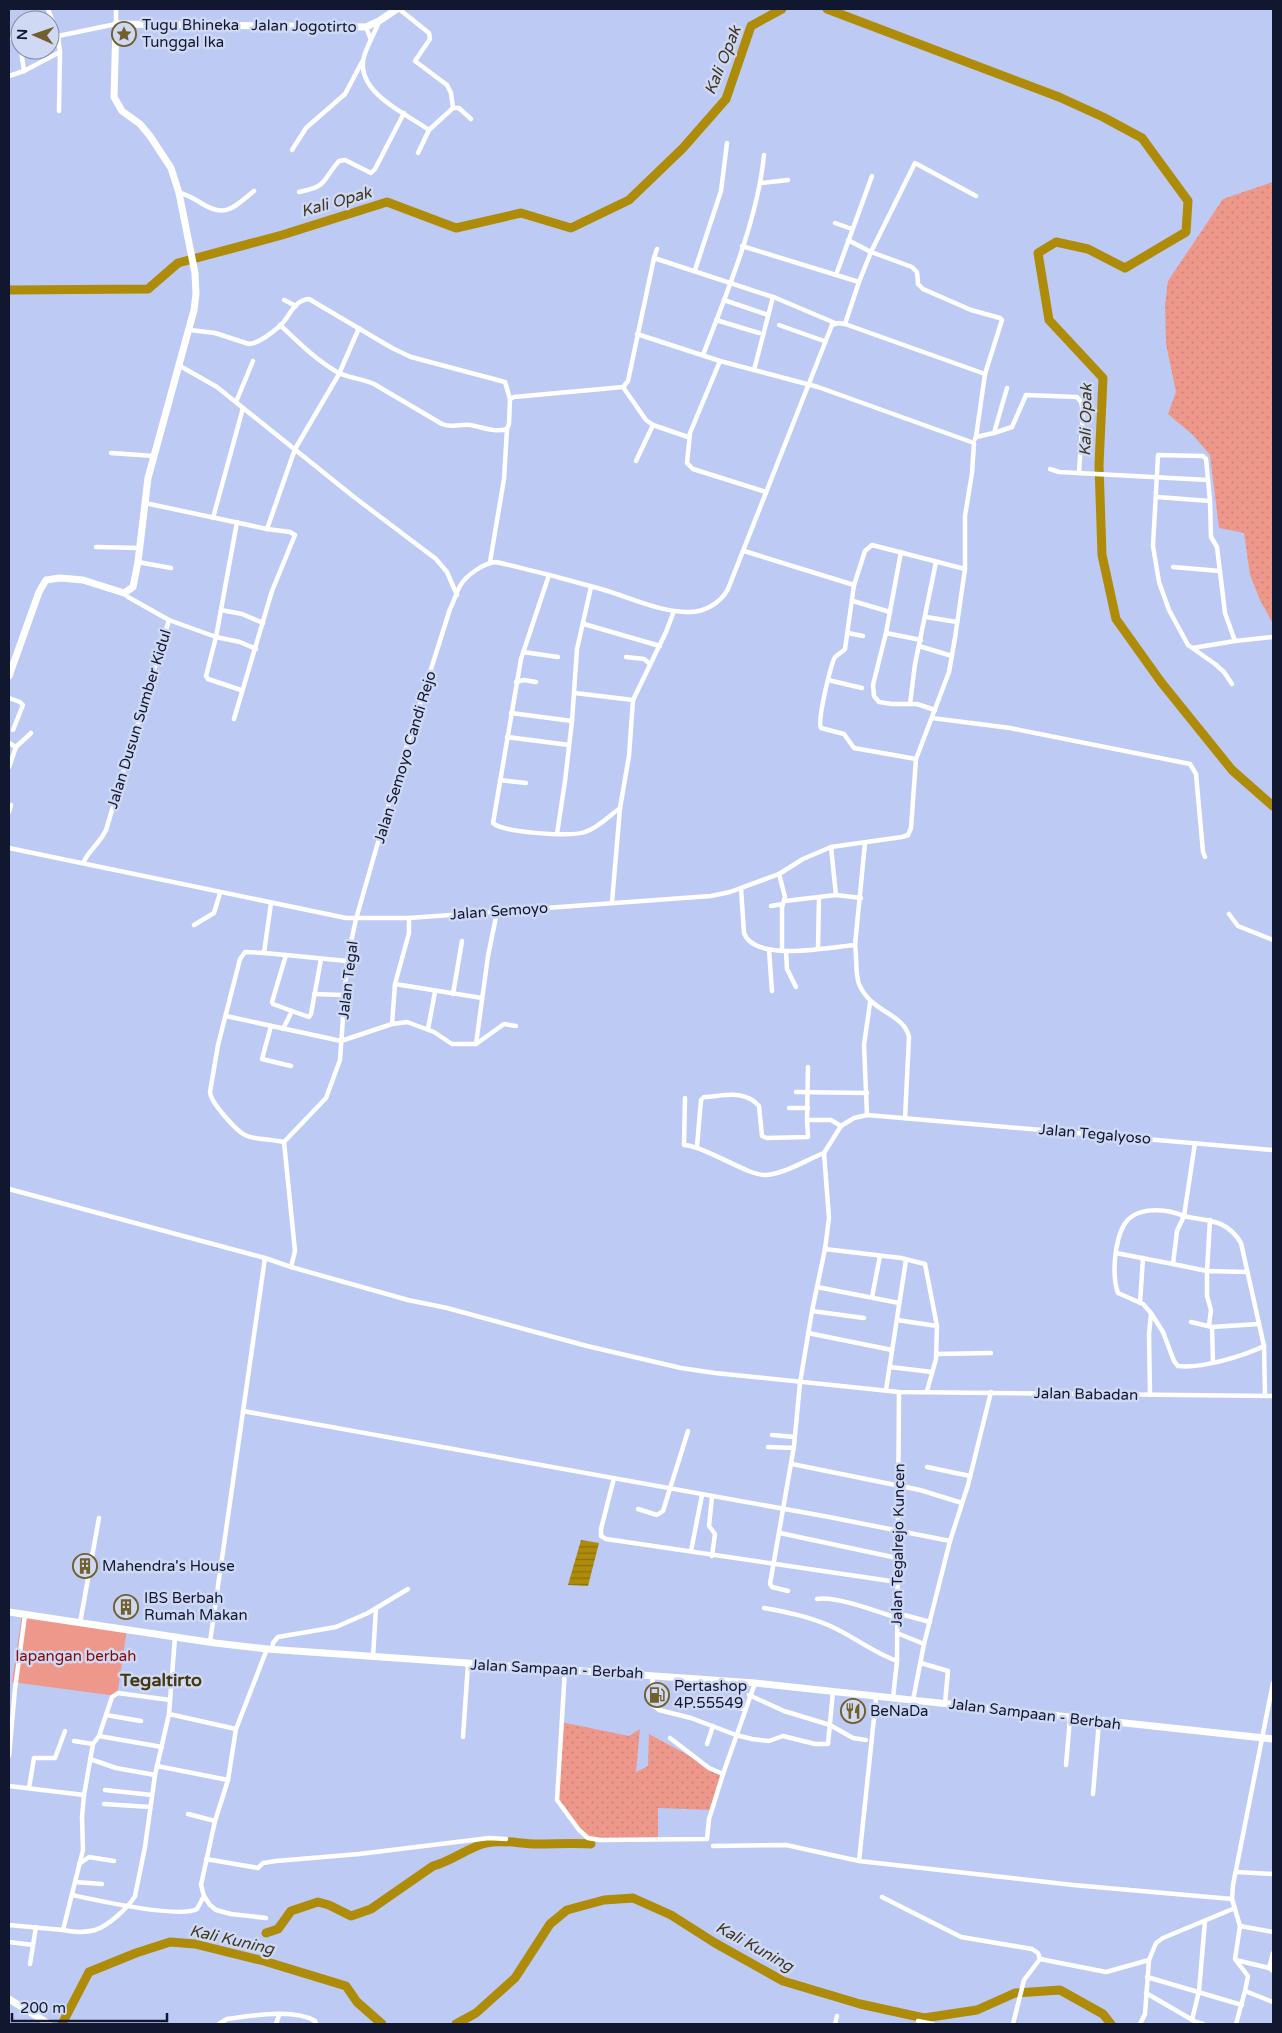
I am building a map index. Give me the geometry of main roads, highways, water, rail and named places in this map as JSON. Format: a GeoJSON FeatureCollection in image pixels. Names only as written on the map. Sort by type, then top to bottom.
{"type":"FeatureCollection","features":[{"type":"Feature","properties":{"kind":"main road","name":"Jalan Jogotirto"},"geometry":{"type":"LineString","coordinates":[[9,676],[39,592],[46,580],[60,578],[83,580],[124,593],[134,587],[145,504],[154,456],[190,330],[196,294],[195,273],[188,246],[179,193],[171,168],[161,151],[140,124],[122,111],[114,96],[116,24],[366,27],[398,9]]}},
{"type":"Feature","properties":{"kind":"main road","name":"Jalan Sampaan - Berbah"},"geometry":{"type":"LineString","coordinates":[[9,1612],[270,1649],[468,1664],[755,1682],[1273,1739]]}},
{"type":"Feature","properties":{"kind":"main road"},"geometry":{"type":"LineString","coordinates":[[9,1999],[49,2024]]}},
{"type":"Feature","properties":{"kind":"waterway","name":"Kali Opak"},"geometry":{"type":"LineString","coordinates":[[9,290],[148,289],[178,263],[282,235],[387,202],[456,228],[521,213],[571,228],[629,200],[683,148],[726,99],[751,26],[782,9]]}},
{"type":"Feature","properties":{"kind":"waterway","name":"Kali Opak"},"geometry":{"type":"LineString","coordinates":[[827,9],[1059,97],[1103,117],[1142,138],[1188,201],[1186,232],[1125,268],[1088,249],[1056,242],[1038,253],[1049,320],[1103,378],[1099,465],[1102,555],[1116,619],[1161,682],[1232,770],[1273,806]]}},
{"type":"Feature","properties":{"kind":"waterway"},"geometry":{"type":"LineString","coordinates":[[266,1933],[278,1929],[291,1911],[318,1902],[329,1905],[351,1916],[371,1909],[433,1866],[486,1843],[499,1841],[537,1844],[591,1844]]}},
{"type":"Feature","properties":{"kind":"waterway","name":"Kali Kuning"},"geometry":{"type":"LineString","coordinates":[[456,2024],[476,2013],[515,1978],[550,1924],[567,1910],[604,1900],[633,1898],[671,1915],[715,1943],[783,1981],[860,2004],[924,2018],[977,2010],[1015,1993],[1060,1990],[1103,2014],[1111,2024]]}},
{"type":"Feature","properties":{"kind":"waterway","name":"Kali Kuning"},"geometry":{"type":"LineString","coordinates":[[62,2024],[89,1972],[170,1942],[195,1944],[264,1961],[346,1986],[357,2002],[382,2024]]}},
{"type":"Feature","properties":{"kind":"place","name":"Tugu Bhineka Tunggal Ika"},"geometry":{"type":"Point","coordinates":[124,34]}},
{"type":"Feature","properties":{"kind":"place","name":"Mahendra's House"},"geometry":{"type":"Point","coordinates":[85,1566]}},
{"type":"Feature","properties":{"kind":"place","name":"IBS Berbah Rumah Makan"},"geometry":{"type":"Point","coordinates":[126,1607]}},
{"type":"Feature","properties":{"kind":"place","name":"Pertashop 4P.55549"},"geometry":{"type":"Point","coordinates":[657,1695]}},
{"type":"Feature","properties":{"kind":"place","name":"BeNaDa"},"geometry":{"type":"Point","coordinates":[853,1711]}},
{"type":"Feature","properties":{"kind":"district","name":"Tegaltirto"},"geometry":{"type":"Point","coordinates":[161,1680]}},
{"type":"Feature","properties":{"kind":"park label","name":"lapangan berbah"},"geometry":{"type":"Point","coordinates":[76,1656]}}]}
